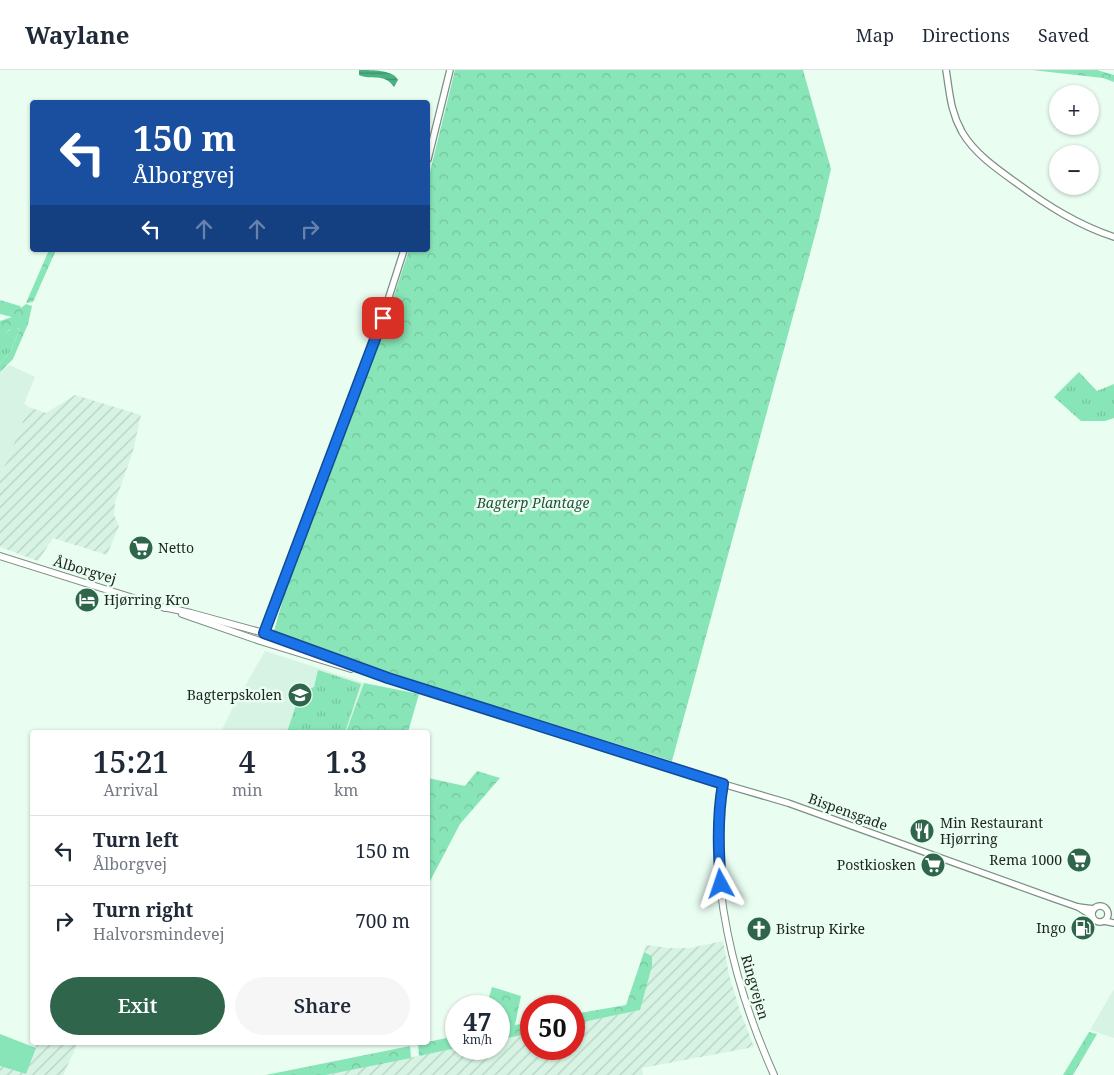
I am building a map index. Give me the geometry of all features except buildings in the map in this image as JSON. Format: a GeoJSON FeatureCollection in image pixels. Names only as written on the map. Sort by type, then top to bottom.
{"type":"FeatureCollection","features":[{"type":"Feature","properties":{"kind":"main road","name":"Ålborgvej"},"geometry":{"type":"LineString","coordinates":[[0,556],[163,607],[271,645],[388,678],[723,784]]}},
{"type":"Feature","properties":{"kind":"main road","name":"Ålborgvej"},"geometry":{"type":"LineString","coordinates":[[163,607],[264,633],[388,678]]}},
{"type":"Feature","properties":{"kind":"main road","name":"Ringvejen"},"geometry":{"type":"LineString","coordinates":[[723,784],[718,833],[719,865],[730,944],[746,1006],[758,1040],[774,1075]]}},
{"type":"Feature","properties":{"kind":"street"},"geometry":{"type":"LineString","coordinates":[[430,151],[450,70]]}},
{"type":"Feature","properties":{"kind":"street"},"geometry":{"type":"LineString","coordinates":[[946,70],[950,102],[957,121],[968,141],[983,157],[1022,187],[1063,214],[1096,231],[1114,237]]}},
{"type":"Feature","properties":{"kind":"street"},"geometry":{"type":"LineString","coordinates":[[948,81],[949,70]]}},
{"type":"Feature","properties":{"kind":"street"},"geometry":{"type":"LineString","coordinates":[[264,633],[378,331],[403,252]]}},
{"type":"Feature","properties":{"kind":"street","name":"Bispensgade"},"geometry":{"type":"LineString","coordinates":[[723,784],[788,803],[973,871],[1078,907],[1094,909]]}},
{"type":"Feature","properties":{"kind":"street"},"geometry":{"type":"LineString","coordinates":[[1104,921],[1111,914],[1102,906],[1094,909],[1092,916],[1097,922],[1114,923]]}},
{"type":"Feature","properties":{"kind":"street","name":"Bispensgade"},"geometry":{"type":"LineString","coordinates":[[1078,907],[1092,916]]}},
{"type":"Feature","properties":{"kind":"shaded area"},"geometry":{"type":"Polygon","coordinates":[[[359,70],[387,72],[398,80],[394,87],[390,82],[382,78],[359,75],[359,70]]]}},
{"type":"Feature","properties":{"kind":"shaded area"},"geometry":{"type":"Polygon","coordinates":[[[10,365],[35,377],[24,404],[29,407],[0,477],[0,371],[10,365]]]}},
{"type":"Feature","properties":{"kind":"shaded area"},"geometry":{"type":"Polygon","coordinates":[[[75,395],[141,415],[133,451],[115,502],[114,515],[119,526],[107,555],[53,538],[38,561],[0,547],[0,477],[29,407],[46,413],[75,395]]]}},
{"type":"Feature","properties":{"kind":"shaded area","name":"Bagterpskolen"},"geometry":{"type":"Polygon","coordinates":[[[265,651],[364,683],[347,730],[222,730],[265,651]]]}},
{"type":"Feature","properties":{"kind":"shaded area"},"geometry":{"type":"Polygon","coordinates":[[[723,941],[729,975],[754,1047],[642,1068],[643,1075],[326,1075],[445,1050],[445,1060],[510,1060],[510,1038],[520,1035],[520,1060],[585,1060],[585,1022],[640,1010],[652,956],[644,952],[646,945],[690,948],[723,941]]]}},
{"type":"Feature","properties":{"kind":"shaded area"},"geometry":{"type":"Polygon","coordinates":[[[1114,989],[1114,1038],[1090,1030],[1114,989]]]}},
{"type":"Feature","properties":{"kind":"shaded area"},"geometry":{"type":"Polygon","coordinates":[[[36,1045],[77,1045],[63,1075],[0,1075],[0,1066],[26,1074],[36,1045]]]}},
{"type":"Feature","properties":{"kind":"green space","name":"Bagterp Plantage"},"geometry":{"type":"Polygon","coordinates":[[[455,70],[803,70],[831,169],[818,224],[672,761],[420,683],[274,631],[291,571],[390,308],[408,252],[430,252],[430,172],[455,70]]]}},
{"type":"Feature","properties":{"kind":"green space"},"geometry":{"type":"Polygon","coordinates":[[[1032,70],[1097,70],[1114,75],[1114,82],[1103,78],[1032,70]]]}},
{"type":"Feature","properties":{"kind":"green space"},"geometry":{"type":"Polygon","coordinates":[[[48,252],[55,252],[33,302],[26,303],[48,252]]]}},
{"type":"Feature","properties":{"kind":"green space"},"geometry":{"type":"Polygon","coordinates":[[[0,300],[20,306],[21,308],[26,304],[32,306],[28,324],[13,359],[0,372],[0,364],[10,352],[20,329],[13,328],[0,338],[0,321],[12,317],[0,314],[0,300]]]}},
{"type":"Feature","properties":{"kind":"green space"},"geometry":{"type":"Polygon","coordinates":[[[13,327],[20,329],[10,352],[0,364],[0,338],[13,327]]]}},
{"type":"Feature","properties":{"kind":"green space"},"geometry":{"type":"Polygon","coordinates":[[[1079,372],[1097,391],[1114,384],[1114,418],[1105,421],[1081,421],[1054,397],[1079,372]]]}},
{"type":"Feature","properties":{"kind":"green space"},"geometry":{"type":"Polygon","coordinates":[[[318,670],[361,684],[346,730],[288,730],[300,693],[314,687],[318,670]]]}},
{"type":"Feature","properties":{"kind":"green space"},"geometry":{"type":"Polygon","coordinates":[[[364,683],[419,694],[409,730],[347,730],[364,683]]]}},
{"type":"Feature","properties":{"kind":"green space"},"geometry":{"type":"Polygon","coordinates":[[[477,771],[500,778],[460,824],[430,881],[430,778],[465,786],[477,771]]]}},
{"type":"Feature","properties":{"kind":"green space"},"geometry":{"type":"Polygon","coordinates":[[[644,952],[652,956],[652,966],[640,1010],[585,1022],[585,1012],[626,1005],[644,952]]]}},
{"type":"Feature","properties":{"kind":"green space"},"geometry":{"type":"Polygon","coordinates":[[[492,987],[520,996],[515,1025],[520,1024],[520,1035],[510,1038],[510,995],[490,995],[492,987]]]}},
{"type":"Feature","properties":{"kind":"green space"},"geometry":{"type":"Polygon","coordinates":[[[1089,1032],[1097,1034],[1073,1075],[1063,1075],[1089,1032]]]}},
{"type":"Feature","properties":{"kind":"green space"},"geometry":{"type":"Polygon","coordinates":[[[0,1034],[36,1048],[26,1074],[0,1066],[0,1034]]]}},
{"type":"Feature","properties":{"kind":"green space"},"geometry":{"type":"Polygon","coordinates":[[[445,1038],[445,1050],[419,1056],[418,1045],[430,1045],[430,1041],[445,1038]]]}},
{"type":"Feature","properties":{"kind":"green space"},"geometry":{"type":"Polygon","coordinates":[[[410,1046],[411,1058],[326,1075],[266,1075],[410,1046]]]}},
{"type":"Feature","properties":{"kind":"place","name":"Netto"},"geometry":{"type":"Point","coordinates":[141,548]}},
{"type":"Feature","properties":{"kind":"place","name":"Hjørring Kro"},"geometry":{"type":"Point","coordinates":[87,600]}},
{"type":"Feature","properties":{"kind":"place","name":"Bagterpskolen"},"geometry":{"type":"Point","coordinates":[300,695]}},
{"type":"Feature","properties":{"kind":"place","name":"Min Restaurant Hjørring"},"geometry":{"type":"Point","coordinates":[922,831]}},
{"type":"Feature","properties":{"kind":"place","name":"Rema 1000"},"geometry":{"type":"Point","coordinates":[1079,860]}},
{"type":"Feature","properties":{"kind":"place","name":"Postkiosken"},"geometry":{"type":"Point","coordinates":[933,865]}},
{"type":"Feature","properties":{"kind":"place","name":"Ingo"},"geometry":{"type":"Point","coordinates":[1083,928]}},
{"type":"Feature","properties":{"kind":"place","name":"Bistrup Kirke"},"geometry":{"type":"Point","coordinates":[759,929]}},
{"type":"Feature","properties":{"kind":"route"},"geometry":{"type":"LineString","coordinates":[[383,318],[264,633],[388,678],[723,784],[718,833],[721,884]]}}]}
